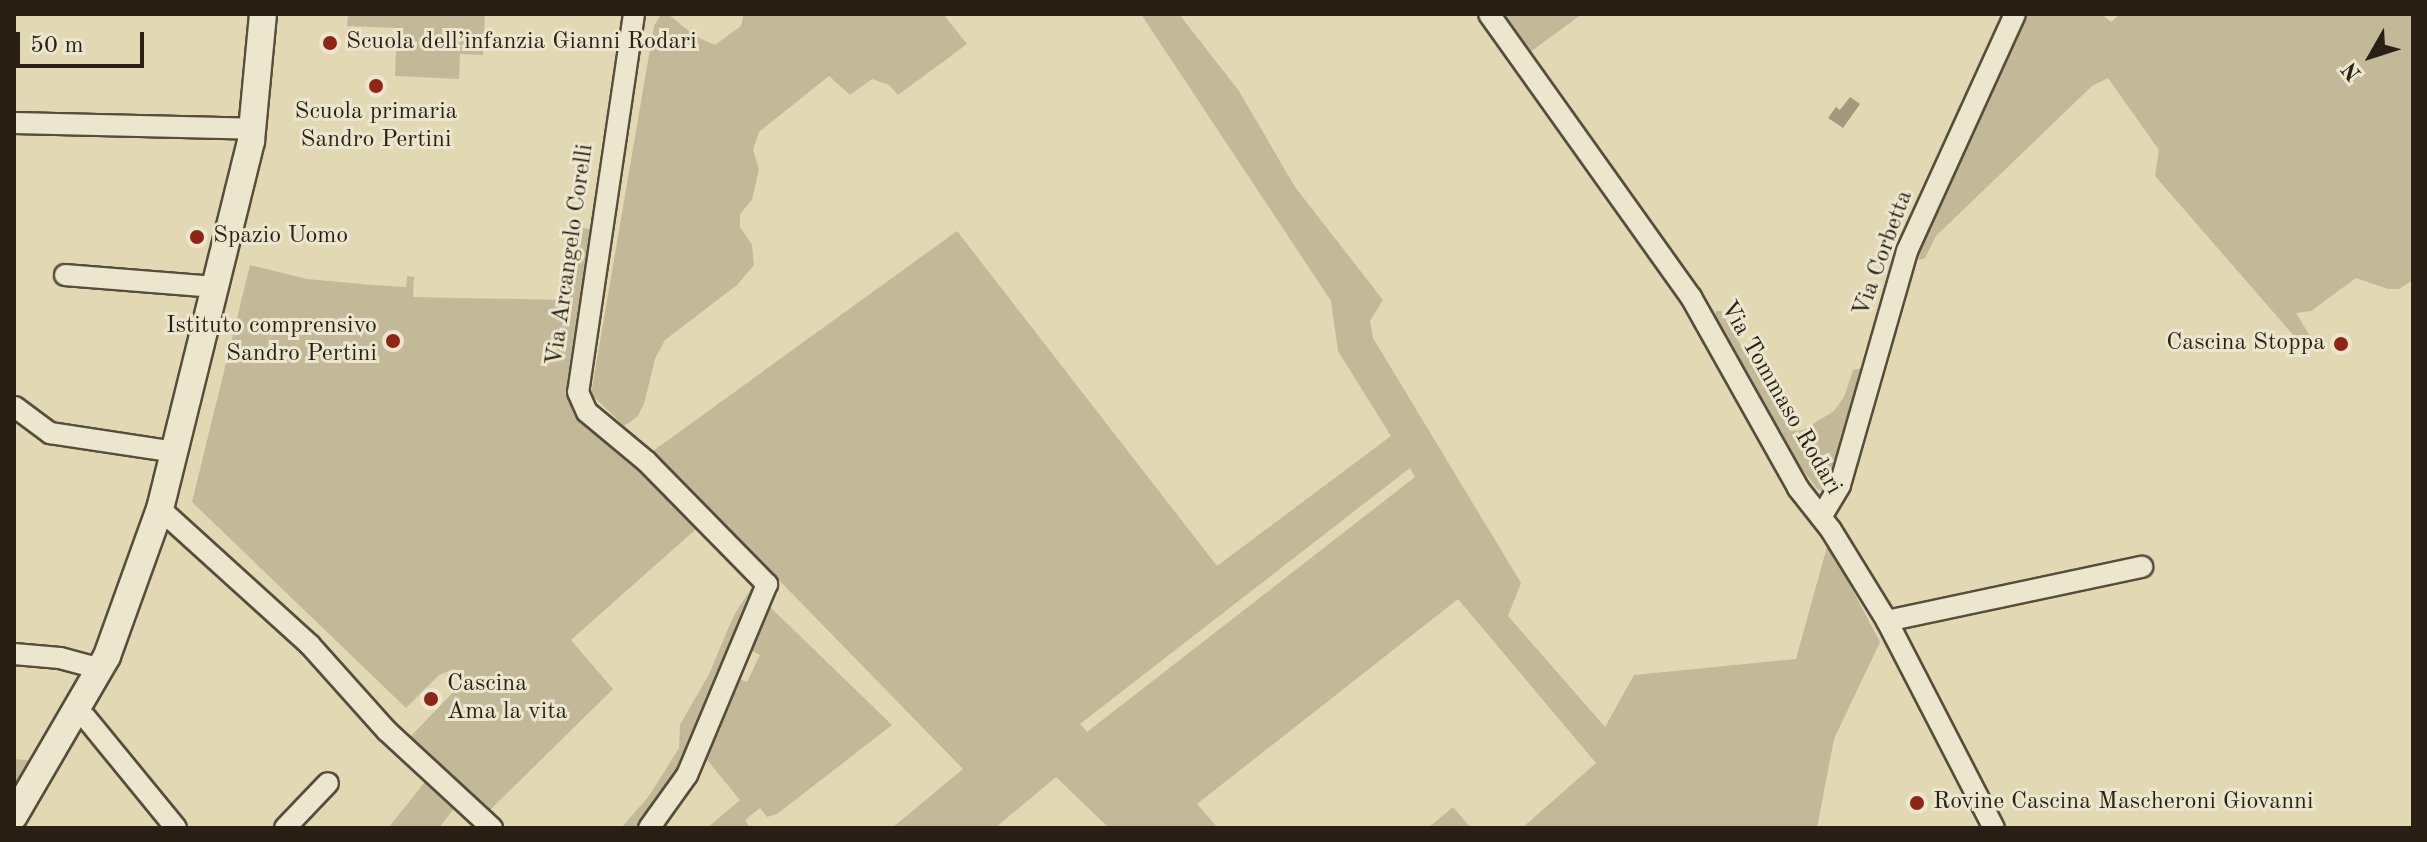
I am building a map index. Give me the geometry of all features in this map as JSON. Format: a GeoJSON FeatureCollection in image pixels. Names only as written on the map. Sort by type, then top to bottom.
{"type":"FeatureCollection","features":[{"type":"Feature","properties":{"kind":"street"},"geometry":{"type":"LineString","coordinates":[[14,816],[101,669],[117,634],[160,509],[254,129],[263,14]]}},
{"type":"Feature","properties":{"kind":"street","name":"Via Arcangelo Corelli"},"geometry":{"type":"LineString","coordinates":[[634,14],[578,392],[587,412],[646,461],[767,584],[687,775],[649,828]]}},
{"type":"Feature","properties":{"kind":"street","name":"Via Tommaso Rodari"},"geometry":{"type":"LineString","coordinates":[[1489,14],[1691,297],[1798,488],[1821,517],[1887,621],[1994,828]]}},
{"type":"Feature","properties":{"kind":"street","name":"Via Corbetta"},"geometry":{"type":"LineString","coordinates":[[1821,517],[1840,485],[1907,251],[2015,14]]}},
{"type":"Feature","properties":{"kind":"street"},"geometry":{"type":"LineString","coordinates":[[14,123],[254,129]]}},
{"type":"Feature","properties":{"kind":"street"},"geometry":{"type":"LineString","coordinates":[[65,275],[215,287]]}},
{"type":"Feature","properties":{"kind":"street"},"geometry":{"type":"LineString","coordinates":[[15,407],[50,433],[175,452]]}},
{"type":"Feature","properties":{"kind":"street"},"geometry":{"type":"LineString","coordinates":[[160,509],[310,645],[387,731],[492,828]]}},
{"type":"Feature","properties":{"kind":"street"},"geometry":{"type":"LineString","coordinates":[[1887,621],[2142,567]]}},
{"type":"Feature","properties":{"kind":"street"},"geometry":{"type":"LineString","coordinates":[[14,654],[60,658],[101,669]]}},
{"type":"Feature","properties":{"kind":"street"},"geometry":{"type":"LineString","coordinates":[[76,713],[86,718],[176,828]]}},
{"type":"Feature","properties":{"kind":"street"},"geometry":{"type":"LineString","coordinates":[[285,828],[328,783]]}},
{"type":"Feature","properties":{"kind":"shaded area"},"geometry":{"type":"Polygon","coordinates":[[[348,14],[485,14],[483,55],[460,54],[459,79],[395,76],[397,28],[347,26],[348,14]]]}},
{"type":"Feature","properties":{"kind":"shaded area"},"geometry":{"type":"Polygon","coordinates":[[[744,14],[943,14],[967,44],[898,95],[889,85],[872,79],[850,95],[829,76],[759,132],[753,150],[759,169],[752,200],[740,214],[740,227],[752,245],[754,265],[737,285],[665,340],[655,359],[644,404],[637,417],[624,426],[591,394],[654,26],[660,16],[669,15],[695,36],[715,45],[741,26],[744,14]]]}},
{"type":"Feature","properties":{"kind":"shaded area"},"geometry":{"type":"Polygon","coordinates":[[[1141,14],[1179,14],[1239,91],[1295,187],[1383,300],[1370,321],[1373,338],[1521,583],[1508,616],[1605,727],[1634,675],[1796,659],[1828,543],[1880,642],[1834,739],[1817,828],[1522,828],[1596,763],[1458,599],[1197,804],[1218,828],[1109,828],[1056,777],[995,828],[892,828],[963,769],[653,451],[957,231],[1217,566],[1391,436],[1338,351],[1331,301],[1141,14]],[[1410,468],[1080,724],[1087,732],[1415,477],[1410,468]]]}},
{"type":"Feature","properties":{"kind":"shaded area"},"geometry":{"type":"Polygon","coordinates":[[[1501,14],[1582,14],[1529,53],[1501,14]]]}},
{"type":"Feature","properties":{"kind":"shaded area"},"geometry":{"type":"Polygon","coordinates":[[[2022,14],[2102,14],[2111,22],[2120,14],[2413,14],[2413,280],[2399,289],[2388,289],[2356,278],[2311,311],[2296,313],[2315,344],[2308,352],[2155,176],[2159,150],[2108,78],[2092,86],[1936,236],[1925,258],[1919,260],[1917,255],[1965,140],[2022,14]]]}},
{"type":"Feature","properties":{"kind":"shaded area"},"geometry":{"type":"Polygon","coordinates":[[[1850,97],[1860,104],[1843,128],[1828,118],[1836,107],[1840,110],[1850,97]]]}},
{"type":"Feature","properties":{"kind":"shaded area"},"geometry":{"type":"Polygon","coordinates":[[[576,227],[591,229],[573,359],[573,378],[587,412],[704,522],[571,640],[613,689],[490,810],[411,736],[459,686],[462,689],[466,686],[454,669],[439,675],[406,708],[192,502],[250,265],[307,279],[372,285],[406,287],[407,276],[414,277],[413,297],[566,300],[576,227]]]}},
{"type":"Feature","properties":{"kind":"shaded area"},"geometry":{"type":"Polygon","coordinates":[[[1716,311],[1721,311],[1790,431],[1803,430],[1834,411],[1844,397],[1853,370],[1862,368],[1828,492],[1818,490],[1799,465],[1714,320],[1716,311]]]}},
{"type":"Feature","properties":{"kind":"shaded area"},"geometry":{"type":"Polygon","coordinates":[[[756,581],[758,590],[684,768],[642,828],[621,828],[649,796],[679,748],[680,725],[709,674],[734,615],[756,581]]]}},
{"type":"Feature","properties":{"kind":"shaded area"},"geometry":{"type":"Polygon","coordinates":[[[768,605],[892,725],[777,814],[767,817],[760,808],[745,820],[750,828],[707,828],[740,800],[703,755],[737,678],[747,682],[760,655],[750,650],[768,605]]]}},
{"type":"Feature","properties":{"kind":"shaded area"},"geometry":{"type":"Polygon","coordinates":[[[14,759],[36,761],[14,798],[14,759]]]}},
{"type":"Feature","properties":{"kind":"shaded area"},"geometry":{"type":"Polygon","coordinates":[[[425,782],[456,806],[439,828],[388,828],[425,782]]]}},
{"type":"Feature","properties":{"kind":"shaded area"},"geometry":{"type":"Polygon","coordinates":[[[1453,807],[1471,828],[1428,828],[1453,807]]]}},
{"type":"Feature","properties":{"kind":"place","name":"Scuola dell’infanzia Gianni Rodari"},"geometry":{"type":"Point","coordinates":[330,43]}},
{"type":"Feature","properties":{"kind":"place","name":"Scuola primaria Sandro Pertini"},"geometry":{"type":"Point","coordinates":[376,86]}},
{"type":"Feature","properties":{"kind":"place","name":"Spazio Uomo"},"geometry":{"type":"Point","coordinates":[197,237]}},
{"type":"Feature","properties":{"kind":"place","name":"Istituto comprensivo Sandro Pertini"},"geometry":{"type":"Point","coordinates":[393,341]}},
{"type":"Feature","properties":{"kind":"place","name":"Cascina Stoppa"},"geometry":{"type":"Point","coordinates":[2341,344]}},
{"type":"Feature","properties":{"kind":"place","name":"Cascina Ama la vita"},"geometry":{"type":"Point","coordinates":[431,699]}},
{"type":"Feature","properties":{"kind":"place","name":"Rovine Cascina Mascheroni Giovanni"},"geometry":{"type":"Point","coordinates":[1917,803]}}]}
